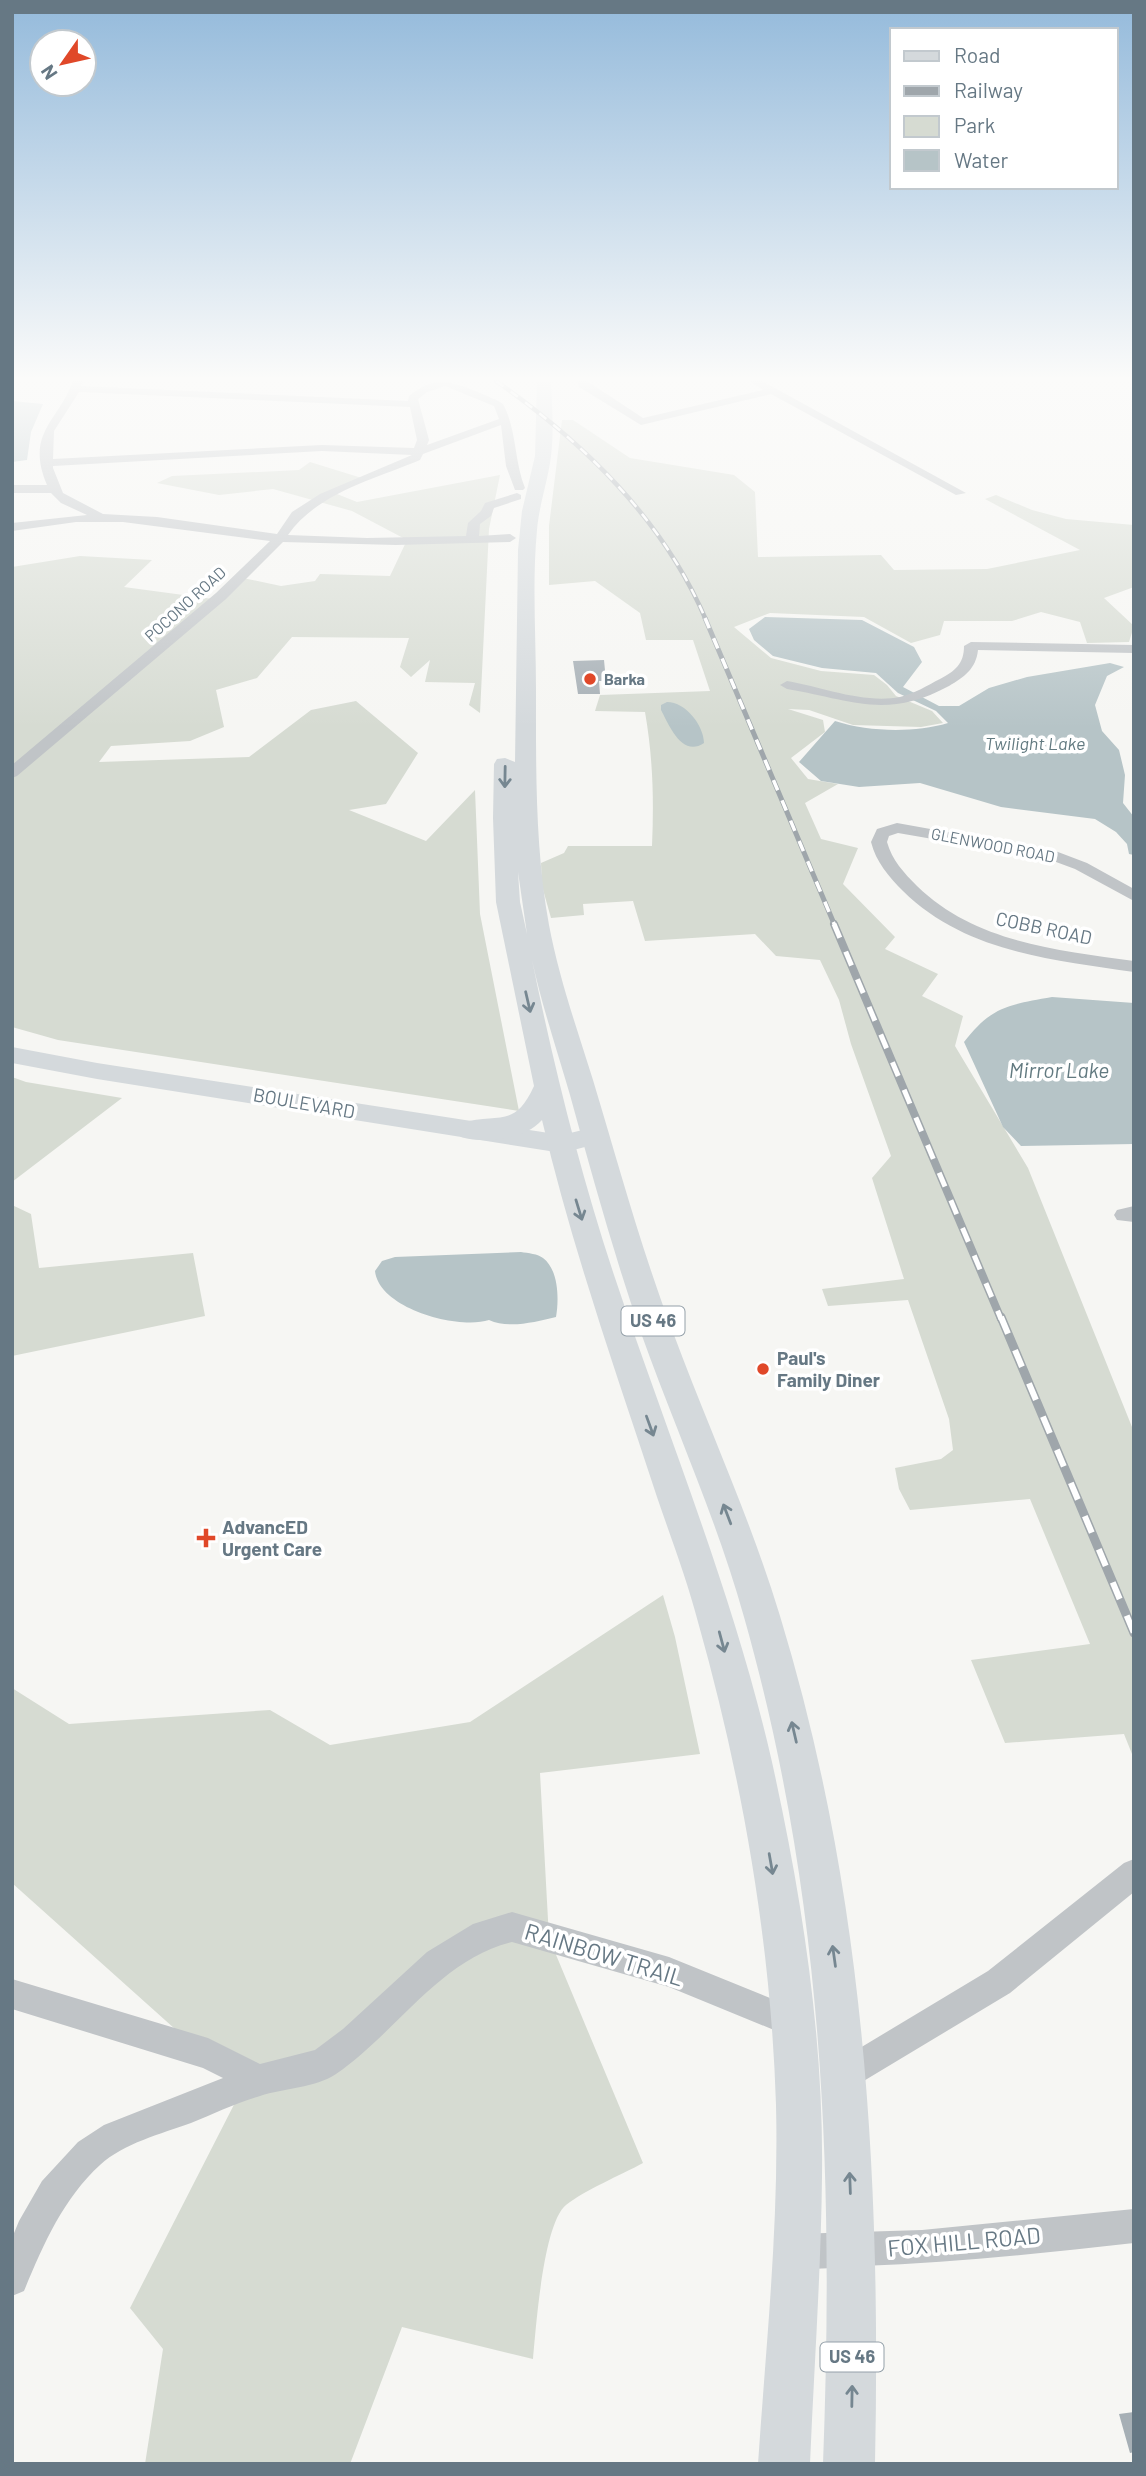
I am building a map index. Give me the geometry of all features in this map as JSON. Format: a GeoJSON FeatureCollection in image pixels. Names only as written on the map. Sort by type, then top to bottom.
{"type":"FeatureCollection","features":[{"type":"Feature","properties":{"kind":"highway","name":"US 46"},"geometry":{"type":"LineString","coordinates":[[517,497],[510,538],[504,818],[508,902],[520,972],[547,1086],[579,1140],[643,1292],[731,1523],[779,1674],[795,1735],[821,1864],[837,1977],[845,2074],[853,2345],[849,2464]]}},
{"type":"Feature","properties":{"kind":"highway","name":"US 46"},"geometry":{"type":"LineString","coordinates":[[533,497],[527,561],[526,846],[579,1140],[599,1275],[716,1620],[752,1762],[785,1940],[798,2104],[799,2176],[784,2464]]}},
{"type":"Feature","properties":{"kind":"highway"},"geometry":{"type":"LineString","coordinates":[[471,1130],[517,1126],[538,1109],[547,1086]]}},
{"type":"Feature","properties":{"kind":"main road","name":"BOULEVARD"},"geometry":{"type":"LineString","coordinates":[[12,1055],[471,1130],[579,1140]]}},
{"type":"Feature","properties":{"kind":"street"},"geometry":{"type":"LineString","coordinates":[[60,497],[108,517]]}},
{"type":"Feature","properties":{"kind":"street","name":"POCONO ROAD"},"geometry":{"type":"LineString","coordinates":[[12,774],[175,636],[280,538],[296,515],[314,501],[325,497]]}},
{"type":"Feature","properties":{"kind":"street"},"geometry":{"type":"LineString","coordinates":[[472,540],[474,523],[487,513],[489,506],[510,497]]}},
{"type":"Feature","properties":{"kind":"street"},"geometry":{"type":"LineString","coordinates":[[12,527],[108,517],[164,521],[280,538],[510,538]]}},
{"type":"Feature","properties":{"kind":"street"},"geometry":{"type":"LineString","coordinates":[[787,685],[874,700],[901,701],[965,669],[972,656],[971,646],[1134,649]]}},
{"type":"Feature","properties":{"kind":"street","name":"GLENWOOD ROAD"},"geometry":{"type":"LineString","coordinates":[[886,829],[948,835],[1052,855],[1081,866],[1134,896]]}},
{"type":"Feature","properties":{"kind":"street","name":"COBB ROAD"},"geometry":{"type":"LineString","coordinates":[[886,829],[879,834],[877,840],[883,858],[928,904],[952,922],[1000,941],[1134,967]]}},
{"type":"Feature","properties":{"kind":"street"},"geometry":{"type":"LineString","coordinates":[[845,2074],[999,1982],[1134,1873]]}},
{"type":"Feature","properties":{"kind":"street","name":"RAINBOW TRAIL"},"geometry":{"type":"LineString","coordinates":[[12,2279],[31,2233],[54,2193],[89,2153],[115,2136],[259,2080],[323,2064],[354,2040],[438,1963],[483,1934],[512,1927],[669,1972],[791,2022]]}},
{"type":"Feature","properties":{"kind":"street"},"geometry":{"type":"LineString","coordinates":[[12,1994],[208,2054],[259,2080]]}},
{"type":"Feature","properties":{"kind":"street","name":"FOX HILL ROAD"},"geometry":{"type":"LineString","coordinates":[[794,2251],[851,2251],[1023,2238],[1134,2226]]}},
{"type":"Feature","properties":{"kind":"green space"},"geometry":{"type":"Polygon","coordinates":[[[300,497],[343,497],[357,502],[386,497],[496,497],[489,529],[480,713],[469,705],[475,683],[425,682],[430,660],[411,677],[400,667],[409,638],[292,637],[257,678],[216,690],[224,727],[190,741],[111,746],[99,762],[249,757],[311,710],[356,701],[418,753],[386,804],[349,810],[426,841],[475,790],[480,914],[519,1111],[58,1040],[12,1027],[12,567],[80,556],[152,560],[124,587],[213,599],[238,577],[281,586],[315,581],[320,574],[390,576],[407,540],[352,511],[300,497]]]}},
{"type":"Feature","properties":{"kind":"green space"},"geometry":{"type":"Polygon","coordinates":[[[553,497],[755,497],[758,557],[881,555],[894,570],[987,569],[1080,550],[985,499],[992,497],[1000,497],[1032,510],[1066,519],[1134,525],[1134,587],[1104,598],[1134,626],[1129,642],[1087,643],[1080,622],[1041,612],[1012,621],[944,621],[940,635],[911,643],[864,617],[770,613],[734,627],[771,658],[821,671],[874,675],[896,696],[932,711],[943,723],[921,727],[853,725],[809,710],[788,709],[823,720],[825,732],[791,758],[808,779],[838,784],[805,803],[821,839],[858,848],[843,884],[895,937],[885,949],[938,974],[922,996],[963,1016],[955,1046],[1028,1168],[1134,1432],[1134,1759],[1124,1734],[1005,1743],[971,1660],[1090,1644],[1030,1499],[910,1510],[899,1489],[895,1468],[941,1459],[953,1450],[949,1419],[908,1300],[828,1306],[822,1289],[904,1279],[872,1178],[891,1156],[851,1044],[839,1000],[820,960],[776,956],[755,934],[645,941],[633,901],[583,904],[584,915],[551,918],[542,886],[541,863],[564,853],[568,846],[652,846],[652,779],[645,712],[595,711],[600,695],[710,691],[693,640],[646,640],[640,613],[595,581],[549,585],[549,526],[553,497]]]}},
{"type":"Feature","properties":{"kind":"green space"},"geometry":{"type":"Polygon","coordinates":[[[12,1077],[26,1082],[122,1098],[12,1182],[12,1077]]]}},
{"type":"Feature","properties":{"kind":"green space"},"geometry":{"type":"Polygon","coordinates":[[[12,1205],[31,1214],[39,1268],[193,1253],[205,1316],[12,1356],[12,1205]]]}},
{"type":"Feature","properties":{"kind":"green space"},"geometry":{"type":"Polygon","coordinates":[[[663,1595],[675,1637],[700,1754],[540,1773],[549,1938],[643,2163],[574,2199],[558,2216],[546,2254],[533,2359],[402,2327],[350,2464],[145,2464],[163,2349],[130,2308],[242,2089],[12,1883],[12,1688],[69,1724],[270,1710],[330,1745],[470,1722],[663,1595]]]}},
{"type":"Feature","properties":{"kind":"water","name":"Twilight Lake"},"geometry":{"type":"Polygon","coordinates":[[[765,617],[862,620],[914,647],[922,662],[903,687],[939,706],[959,706],[989,688],[1027,677],[1110,663],[1124,667],[1107,676],[1095,705],[1102,731],[1119,750],[1125,775],[1123,803],[1134,817],[1134,855],[1129,854],[1127,844],[1116,832],[1095,819],[1001,807],[920,783],[859,787],[821,781],[799,762],[835,721],[892,730],[948,723],[936,711],[898,693],[876,673],[822,668],[773,656],[754,640],[749,629],[765,617]]]}},
{"type":"Feature","properties":{"kind":"water"},"geometry":{"type":"Polygon","coordinates":[[[667,702],[681,706],[693,716],[701,729],[704,743],[696,747],[689,746],[677,738],[661,710],[661,705],[667,702]]]}},
{"type":"Feature","properties":{"kind":"water","name":"Mirror Lake"},"geometry":{"type":"Polygon","coordinates":[[[1052,997],[1134,1003],[1134,1144],[1021,1146],[1003,1127],[964,1042],[983,1021],[1002,1009],[1052,997]]]}},
{"type":"Feature","properties":{"kind":"water"},"geometry":{"type":"Polygon","coordinates":[[[521,1252],[541,1257],[552,1270],[557,1294],[556,1317],[513,1324],[489,1320],[459,1322],[441,1319],[422,1314],[390,1296],[380,1284],[375,1271],[382,1261],[395,1257],[521,1252]]]}},
{"type":"Feature","properties":{"kind":"building","name":"Barka"},"geometry":{"type":"Polygon","coordinates":[[[604,660],[606,681],[599,681],[600,694],[578,694],[573,661],[604,660]]]}},
{"type":"Feature","properties":{"kind":"building"},"geometry":{"type":"Polygon","coordinates":[[[1134,2412],[1134,2452],[1130,2453],[1119,2414],[1134,2412]]]}},
{"type":"Feature","properties":{"kind":"railway"},"geometry":{"type":"LineString","coordinates":[[627,497],[667,549],[706,620]]}},
{"type":"Feature","properties":{"kind":"railway"},"geometry":{"type":"LineString","coordinates":[[705,618],[835,926]]}},
{"type":"Feature","properties":{"kind":"railway"},"geometry":{"type":"LineString","coordinates":[[834,924],[1001,1319]]}},
{"type":"Feature","properties":{"kind":"railway"},"geometry":{"type":"LineString","coordinates":[[1001,1317],[1134,1633]]}},
{"type":"Feature","properties":{"kind":"place","name":"Barka"},"geometry":{"type":"Point","coordinates":[590,679]}},
{"type":"Feature","properties":{"kind":"place","name":"Paul's Family Diner"},"geometry":{"type":"Point","coordinates":[763,1369]}},
{"type":"Feature","properties":{"kind":"place","name":"AdvancED Urgent Care"},"geometry":{"type":"Point","coordinates":[206,1538]}}]}
